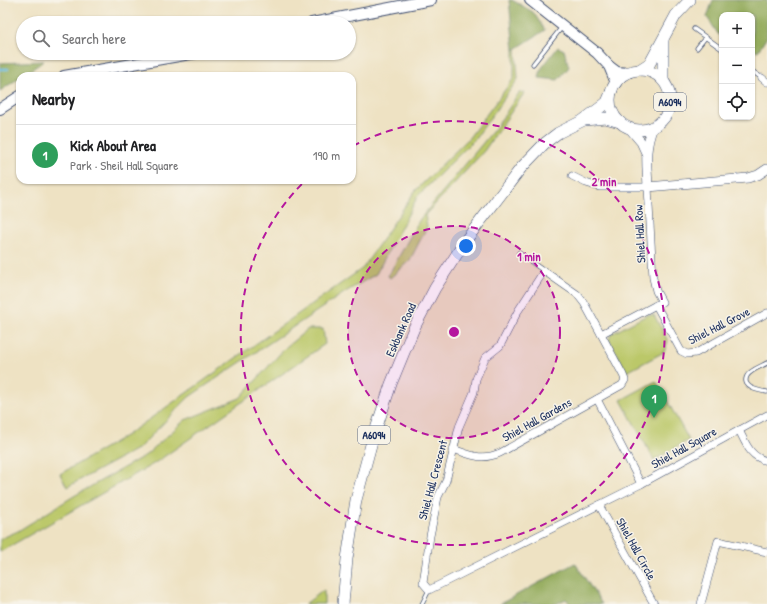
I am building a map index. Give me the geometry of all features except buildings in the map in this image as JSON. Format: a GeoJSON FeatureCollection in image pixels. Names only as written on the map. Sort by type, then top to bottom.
{"type":"FeatureCollection","features":[{"type":"Feature","properties":{"kind":"main road"},"geometry":{"type":"LineString","coordinates":[[348,16],[431,0]]}},
{"type":"Feature","properties":{"kind":"main road"},"geometry":{"type":"LineString","coordinates":[[530,0],[598,53],[609,66],[617,72],[628,73]]}},
{"type":"Feature","properties":{"kind":"main road","name":"Eskbank Road"},"geometry":{"type":"LineString","coordinates":[[343,604],[347,559],[356,500],[372,442],[391,384],[414,328],[435,288],[466,240],[522,168],[545,143],[558,133],[582,121],[607,102],[614,87],[622,77],[628,73],[639,70],[650,63],[663,36],[676,15],[690,0]]}},
{"type":"Feature","properties":{"kind":"main road","name":"A6094"},"geometry":{"type":"LineString","coordinates":[[630,129],[642,130],[653,128],[663,121],[669,110],[671,99],[668,88],[663,79],[663,36]]}},
{"type":"Feature","properties":{"kind":"main road"},"geometry":{"type":"LineString","coordinates":[[87,72],[156,60]]}},
{"type":"Feature","properties":{"kind":"main road"},"geometry":{"type":"LineString","coordinates":[[609,66],[614,87]]}},
{"type":"Feature","properties":{"kind":"main road","name":"A6094"},"geometry":{"type":"LineString","coordinates":[[639,70],[653,73],[663,79]]}},
{"type":"Feature","properties":{"kind":"main road","name":"Eskbank Road"},"geometry":{"type":"LineString","coordinates":[[614,87],[610,98],[614,115],[620,122],[630,129]]}},
{"type":"Feature","properties":{"kind":"main road"},"geometry":{"type":"LineString","coordinates":[[0,108],[16,98]]}},
{"type":"Feature","properties":{"kind":"main road","name":"Eskbank Road"},"geometry":{"type":"LineString","coordinates":[[582,121],[605,118],[620,122]]}},
{"type":"Feature","properties":{"kind":"street"},"geometry":{"type":"LineString","coordinates":[[653,128],[648,141],[646,153],[648,187],[748,178],[758,175],[767,169]]}},
{"type":"Feature","properties":{"kind":"street"},"geometry":{"type":"LineString","coordinates":[[630,129],[641,142],[646,153]]}},
{"type":"Feature","properties":{"kind":"street","name":"Shiel Hall Row"},"geometry":{"type":"LineString","coordinates":[[572,176],[586,183],[599,187],[648,187],[653,278],[656,291],[662,302],[656,305]]}},
{"type":"Feature","properties":{"kind":"street"},"geometry":{"type":"LineString","coordinates":[[544,271],[578,294],[601,334],[656,305]]}},
{"type":"Feature","properties":{"kind":"street","name":"Shiel Hall Crescent"},"geometry":{"type":"LineString","coordinates":[[429,590],[423,583],[438,497],[446,481],[459,428],[474,392],[476,379],[485,358],[500,346],[518,311],[544,271]]}},
{"type":"Feature","properties":{"kind":"street","name":"Shiel Hall Grove"},"geometry":{"type":"LineString","coordinates":[[656,305],[680,351],[687,354],[696,353],[767,313]]}},
{"type":"Feature","properties":{"kind":"street","name":"Shiel Hall Gardens"},"geometry":{"type":"LineString","coordinates":[[453,449],[482,458],[490,457],[500,453],[622,385],[625,380],[623,375],[601,334]]}},
{"type":"Feature","properties":{"kind":"street"},"geometry":{"type":"LineString","coordinates":[[429,590],[641,484],[597,399]]}},
{"type":"Feature","properties":{"kind":"street","name":"Shiel Hall Square"},"geometry":{"type":"LineString","coordinates":[[641,484],[767,415]]}},
{"type":"Feature","properties":{"kind":"street"},"geometry":{"type":"LineString","coordinates":[[738,430],[750,452],[761,460],[767,461]]}},
{"type":"Feature","properties":{"kind":"street","name":"Shiel Hall Circle"},"geometry":{"type":"LineString","coordinates":[[599,505],[654,604]]}},
{"type":"Feature","properties":{"kind":"street"},"geometry":{"type":"LineString","coordinates":[[701,604],[718,541],[767,552]]}},
{"type":"Feature","properties":{"kind":"lane"},"geometry":{"type":"LineString","coordinates":[[533,64],[562,26]]}},
{"type":"Feature","properties":{"kind":"lane"},"geometry":{"type":"LineString","coordinates":[[694,29],[720,48]]}},
{"type":"Feature","properties":{"kind":"lane"},"geometry":{"type":"LineString","coordinates":[[697,48],[705,38]]}},
{"type":"Feature","properties":{"kind":"lane"},"geometry":{"type":"LineString","coordinates":[[755,73],[764,80]]}},
{"type":"Feature","properties":{"kind":"lane"},"geometry":{"type":"LineString","coordinates":[[519,253],[544,271]]}},
{"type":"Feature","properties":{"kind":"lane"},"geometry":{"type":"LineString","coordinates":[[767,363],[750,372],[747,376],[750,388],[767,392]]}},
{"type":"Feature","properties":{"kind":"lane"},"geometry":{"type":"LineString","coordinates":[[422,604],[429,590]]}},
{"type":"Feature","properties":{"kind":"green space"},"geometry":{"type":"Polygon","coordinates":[[[509,0],[512,0],[533,12],[545,30],[514,50],[509,0]]]}},
{"type":"Feature","properties":{"kind":"green space"},"geometry":{"type":"Polygon","coordinates":[[[713,0],[767,0],[767,37],[758,51],[755,50],[755,12],[719,12],[719,34],[707,17],[713,0]]]}},
{"type":"Feature","properties":{"kind":"green space"},"geometry":{"type":"Polygon","coordinates":[[[558,47],[564,50],[569,67],[558,80],[539,78],[541,69],[558,47]]]}},
{"type":"Feature","properties":{"kind":"green space"},"geometry":{"type":"Polygon","coordinates":[[[516,49],[518,79],[475,139],[418,196],[376,274],[347,291],[189,397],[139,448],[67,487],[60,474],[127,435],[363,268],[415,191],[468,139],[514,78],[514,50],[516,49]]]}},
{"type":"Feature","properties":{"kind":"green space"},"geometry":{"type":"Polygon","coordinates":[[[44,61],[28,72],[16,72],[16,80],[0,91],[0,63],[44,61]]]}},
{"type":"Feature","properties":{"kind":"green space"},"geometry":{"type":"Polygon","coordinates":[[[525,92],[484,151],[425,215],[427,227],[410,260],[390,278],[388,276],[420,219],[497,126],[519,93],[525,92]]]}},
{"type":"Feature","properties":{"kind":"green space"},"geometry":{"type":"Polygon","coordinates":[[[647,315],[654,315],[668,341],[664,352],[627,372],[609,340],[611,334],[647,315]]]}},
{"type":"Feature","properties":{"kind":"green space"},"geometry":{"type":"Polygon","coordinates":[[[308,329],[323,329],[325,344],[155,463],[0,552],[0,539],[18,531],[74,496],[146,455],[185,420],[240,398],[286,347],[308,329]]]}},
{"type":"Feature","properties":{"kind":"green space"},"geometry":{"type":"Polygon","coordinates":[[[656,381],[689,440],[654,460],[621,400],[656,381]]]}},
{"type":"Feature","properties":{"kind":"green space"},"geometry":{"type":"Polygon","coordinates":[[[575,563],[602,604],[570,604],[566,599],[556,604],[500,604],[575,563]]]}},
{"type":"Feature","properties":{"kind":"green space"},"geometry":{"type":"Polygon","coordinates":[[[324,590],[324,604],[305,604],[324,590]]]}},
{"type":"Feature","properties":{"kind":"waterway"},"geometry":{"type":"LineString","coordinates":[[0,69],[8,69]]}},
{"type":"Feature","properties":{"kind":"place","name":"Kick About Area"},"geometry":{"type":"Point","coordinates":[654,418]}}]}
